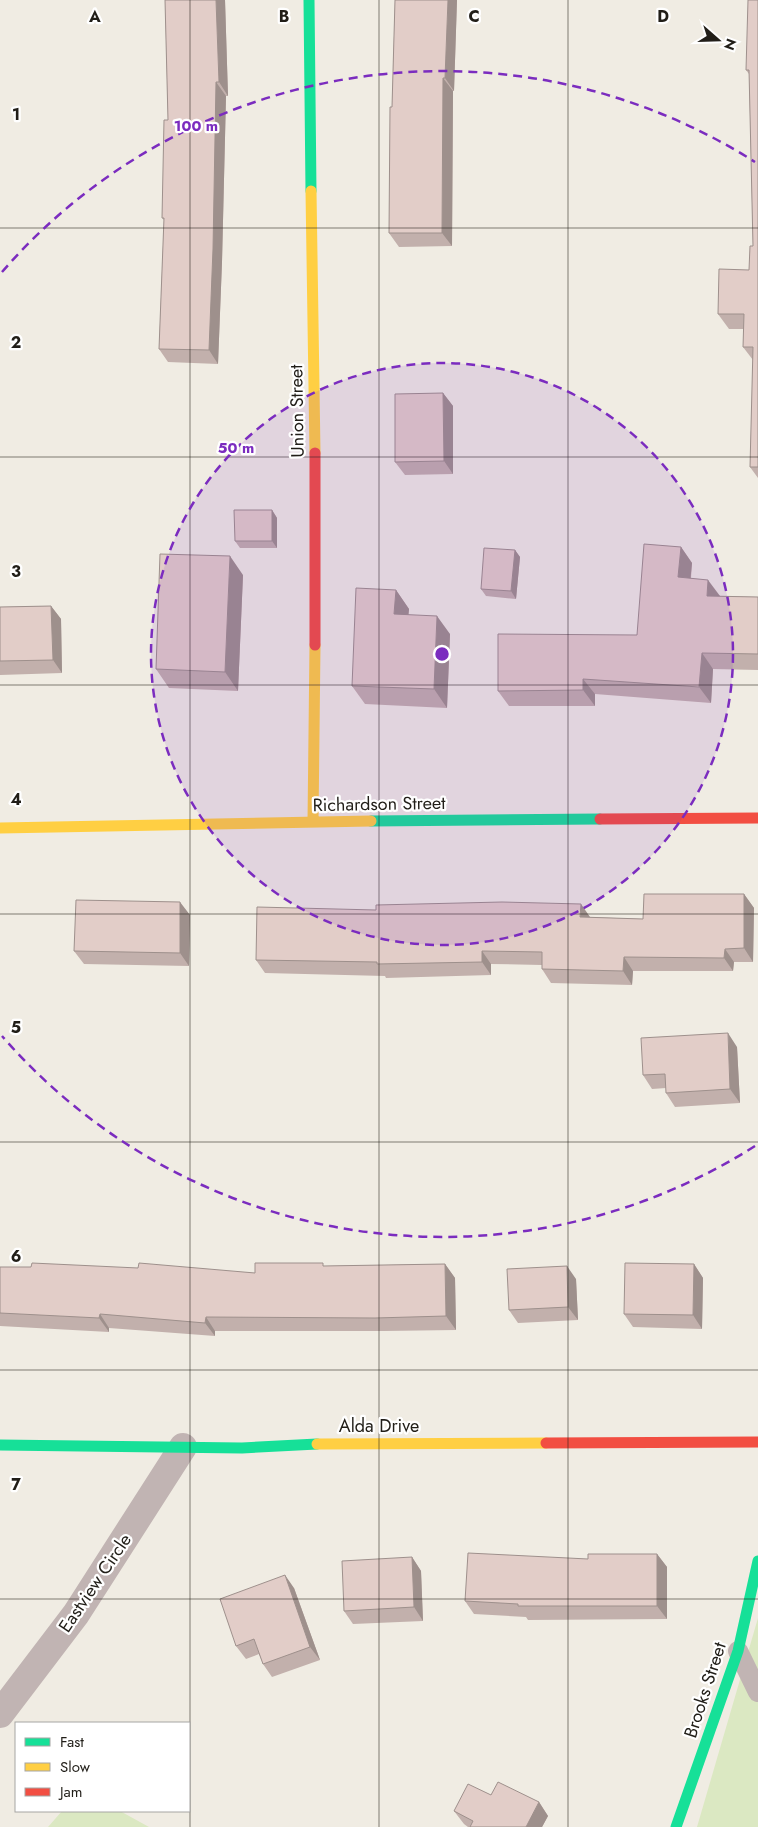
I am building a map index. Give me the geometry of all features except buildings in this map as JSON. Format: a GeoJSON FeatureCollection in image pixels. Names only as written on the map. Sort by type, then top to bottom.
{"type":"FeatureCollection","features":[{"type":"Feature","properties":{"kind":"street","name":"Union Street"},"geometry":{"type":"LineString","coordinates":[[309,0],[316,478],[312,822]]}},
{"type":"Feature","properties":{"kind":"street","name":"Richardson Street"},"geometry":{"type":"LineString","coordinates":[[0,828],[312,822],[758,818]]}},
{"type":"Feature","properties":{"kind":"street","name":"Alda Drive"},"geometry":{"type":"LineString","coordinates":[[0,1445],[242,1448],[325,1444],[758,1442]]}},
{"type":"Feature","properties":{"kind":"street","name":"Eastview Circle"},"geometry":{"type":"LineString","coordinates":[[0,1714],[76,1614],[183,1447]]}},
{"type":"Feature","properties":{"kind":"street","name":"Brooks Street"},"geometry":{"type":"LineString","coordinates":[[676,1827],[738,1651],[758,1560]]}},
{"type":"Feature","properties":{"kind":"lane"},"geometry":{"type":"LineString","coordinates":[[738,1651],[758,1692]]}},
{"type":"Feature","properties":{"kind":"green space"},"geometry":{"type":"Polygon","coordinates":[[[758,1618],[758,1827],[697,1827],[758,1618]]]}},
{"type":"Feature","properties":{"kind":"green space"},"geometry":{"type":"Polygon","coordinates":[[[61,1812],[122,1812],[149,1827],[48,1827],[61,1812]]]}},
{"type":"Feature","properties":{"kind":"traffic: fast"},"geometry":{"type":"LineString","coordinates":[[309,0],[311,191]]}},
{"type":"Feature","properties":{"kind":"traffic: fast"},"geometry":{"type":"LineString","coordinates":[[371,821],[600,819]]}},
{"type":"Feature","properties":{"kind":"traffic: fast"},"geometry":{"type":"LineString","coordinates":[[0,1445],[242,1448],[317,1444]]}},
{"type":"Feature","properties":{"kind":"traffic: fast"},"geometry":{"type":"LineString","coordinates":[[676,1827],[738,1651],[758,1561]]}},
{"type":"Feature","properties":{"kind":"traffic: slow"},"geometry":{"type":"LineString","coordinates":[[311,191],[315,453]]}},
{"type":"Feature","properties":{"kind":"traffic: slow"},"geometry":{"type":"LineString","coordinates":[[313,822],[315,645]]}},
{"type":"Feature","properties":{"kind":"traffic: slow"},"geometry":{"type":"LineString","coordinates":[[0,828],[371,821]]}},
{"type":"Feature","properties":{"kind":"traffic: slow"},"geometry":{"type":"LineString","coordinates":[[317,1444],[546,1443]]}},
{"type":"Feature","properties":{"kind":"traffic: jam"},"geometry":{"type":"LineString","coordinates":[[315,453],[315,645]]}},
{"type":"Feature","properties":{"kind":"traffic: jam"},"geometry":{"type":"LineString","coordinates":[[600,819],[758,818]]}},
{"type":"Feature","properties":{"kind":"traffic: jam"},"geometry":{"type":"LineString","coordinates":[[546,1443],[758,1442]]}}]}
